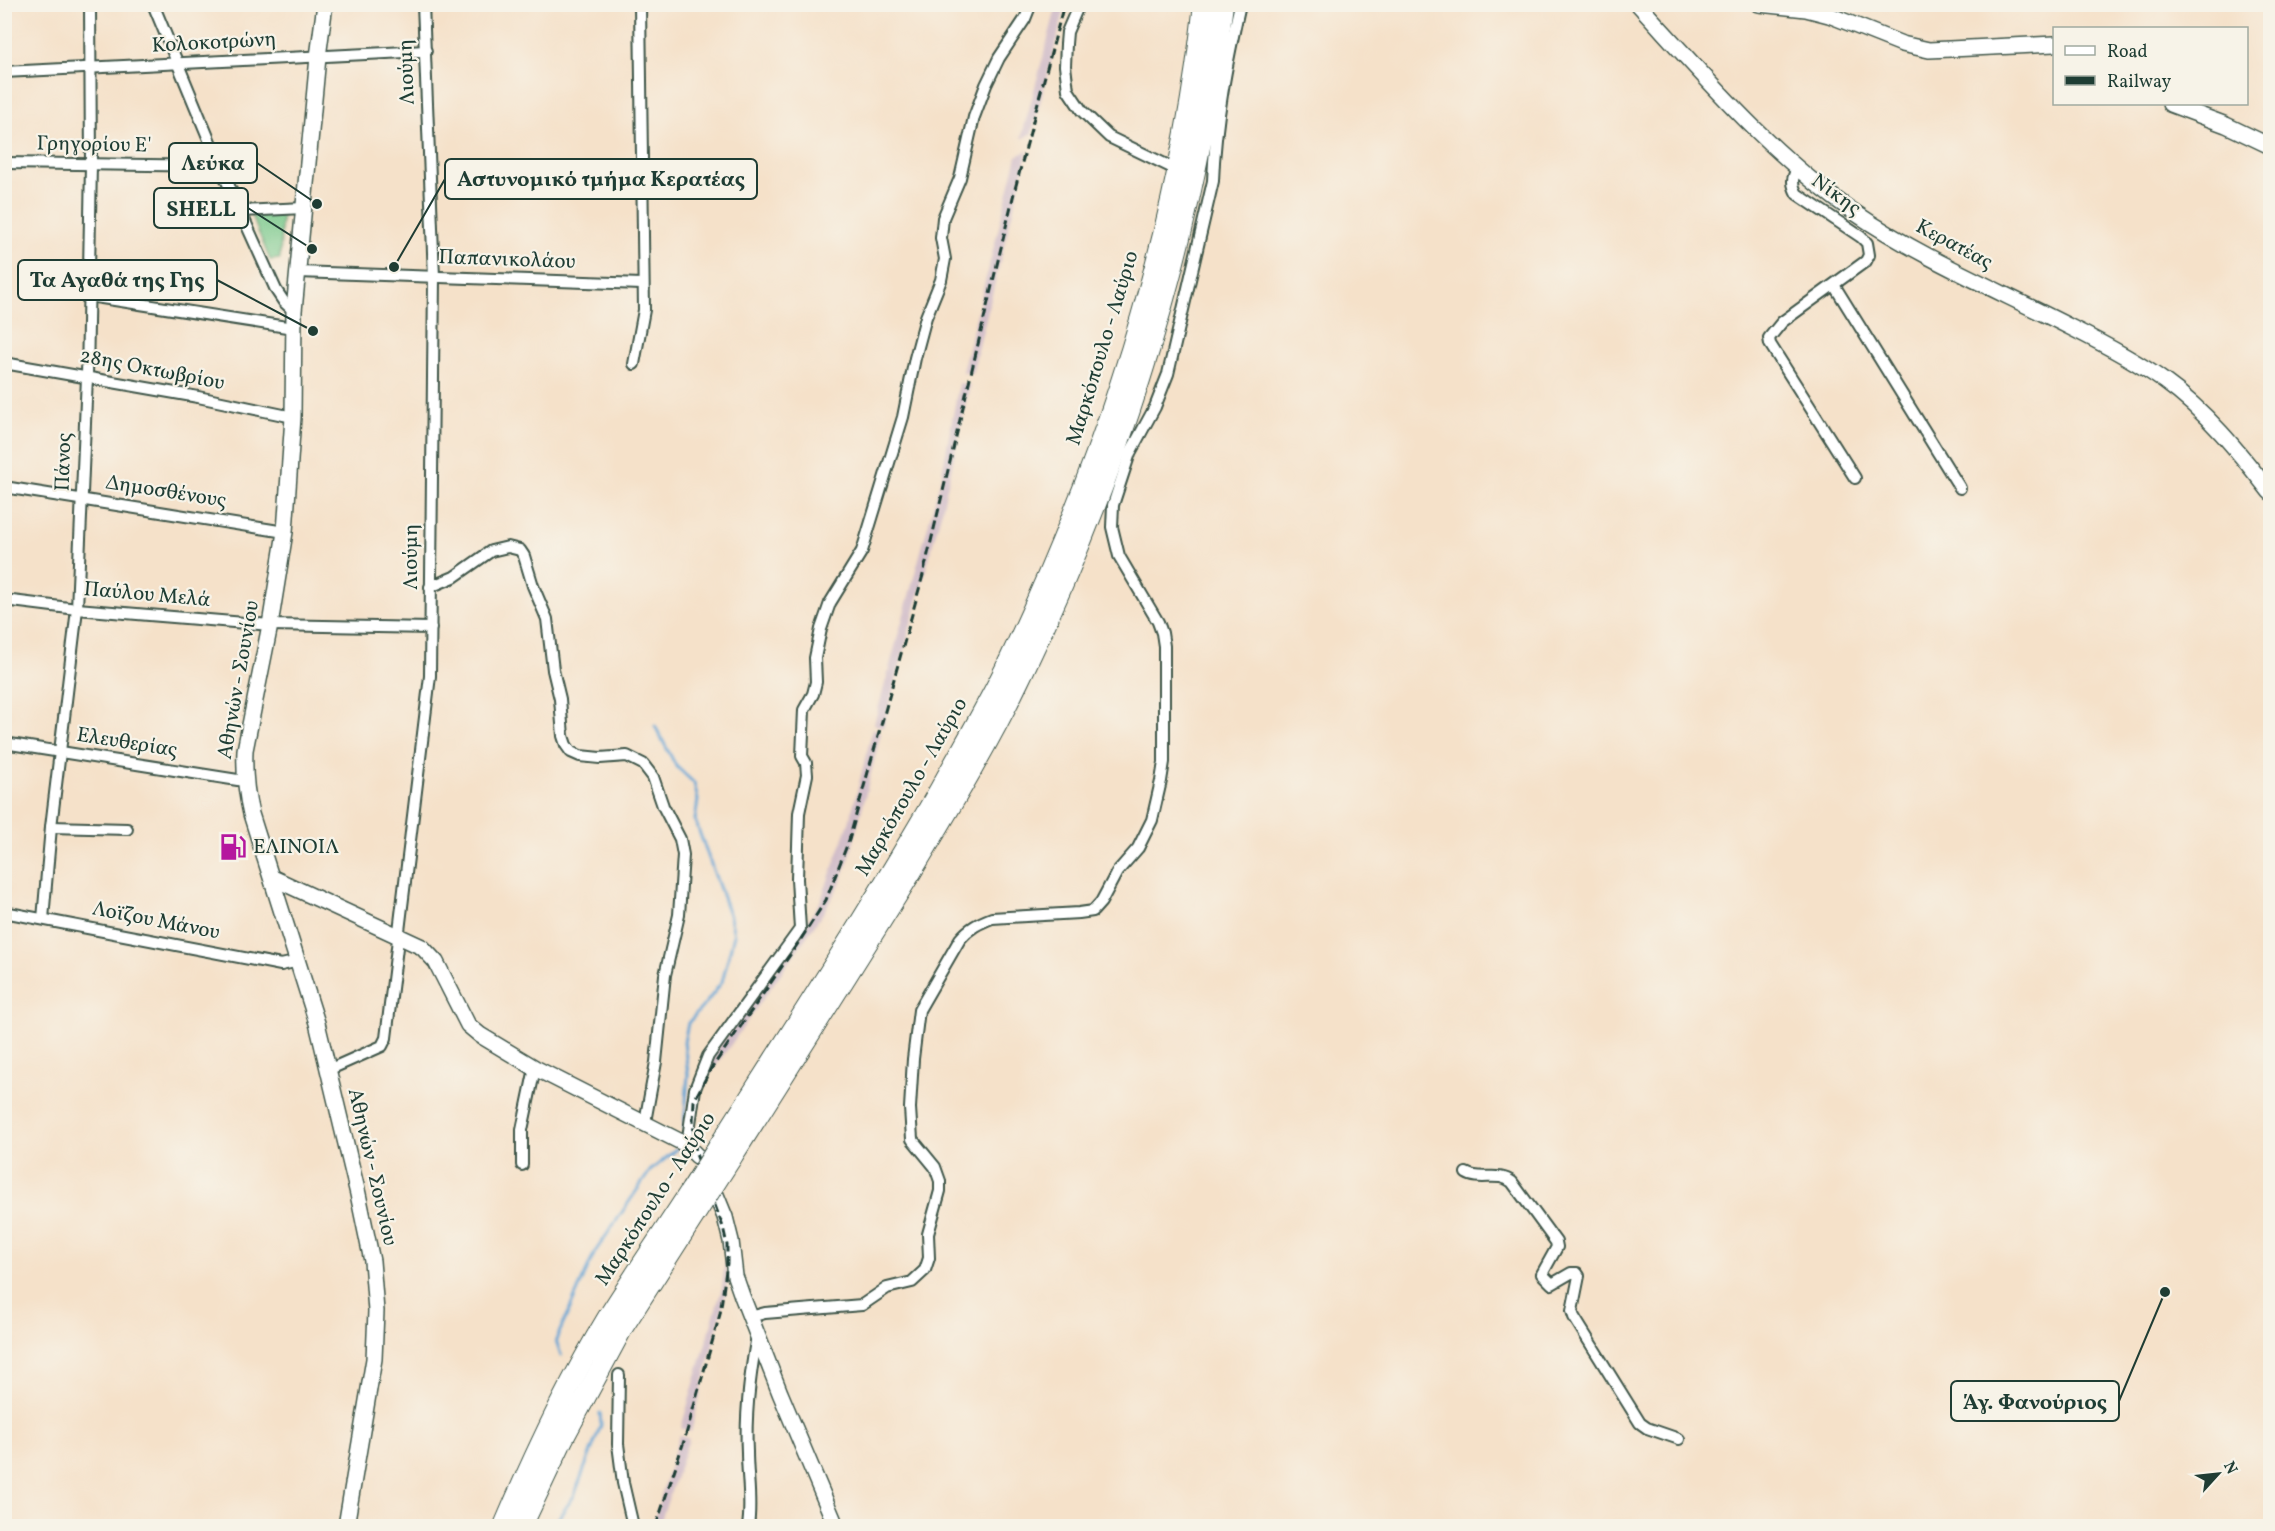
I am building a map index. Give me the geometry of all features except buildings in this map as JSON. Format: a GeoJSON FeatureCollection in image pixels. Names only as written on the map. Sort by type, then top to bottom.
{"type":"FeatureCollection","features":[{"type":"Feature","properties":{"kind":"highway","name":"Μαρκόπουλο - Λαύριο"},"geometry":{"type":"LineString","coordinates":[[522,1527],[563,1439],[623,1327],[878,895],[1008,663],[1048,573],[1109,420],[1146,298],[1177,170],[1204,4]]}},
{"type":"Feature","properties":{"kind":"highway","name":"Μαρκόπουλο - Λαύριο"},"geometry":{"type":"LineString","coordinates":[[725,1153],[942,821],[1023,673],[1065,579],[1126,427],[1163,304],[1181,237],[1197,162],[1223,4]]}},
{"type":"Feature","properties":{"kind":"highway","name":"Μαρκόπουλο - Λαύριο"},"geometry":{"type":"LineString","coordinates":[[504,1527],[546,1433],[608,1318],[703,1193]]}},
{"type":"Feature","properties":{"kind":"main road","name":"Αθηνών - Σουνίου"},"geometry":{"type":"LineString","coordinates":[[325,4],[294,311],[293,417],[285,532],[270,626],[245,750],[244,781],[251,814],[299,961],[328,1070],[372,1261],[376,1311],[374,1359],[346,1527]]}},
{"type":"Feature","properties":{"kind":"main road","name":"Κερατέας"},"geometry":{"type":"LineString","coordinates":[[1638,4],[1736,108],[1806,176],[1892,235],[1984,285],[2106,345],[2162,379],[2218,429],[2271,492]]}},
{"type":"Feature","properties":{"kind":"main road"},"geometry":{"type":"LineString","coordinates":[[1759,4],[1806,9],[1829,15],[1902,44],[1929,50],[2053,44]]}},
{"type":"Feature","properties":{"kind":"main road"},"geometry":{"type":"LineString","coordinates":[[2173,105],[2226,125],[2271,146]]}},
{"type":"Feature","properties":{"kind":"main road"},"geometry":{"type":"LineString","coordinates":[[273,878],[422,947],[436,962],[468,1025],[480,1035],[536,1068],[645,1122],[692,1151]]}},
{"type":"Feature","properties":{"kind":"main road"},"geometry":{"type":"LineString","coordinates":[[703,1193],[725,1217],[731,1241],[735,1276],[780,1393],[836,1527]]}},
{"type":"Feature","properties":{"kind":"street","name":"Πάνος"},"geometry":{"type":"LineString","coordinates":[[43,919],[51,827],[77,609],[89,296],[90,4]]}},
{"type":"Feature","properties":{"kind":"street"},"geometry":{"type":"LineString","coordinates":[[153,4],[220,166],[276,290],[294,311]]}},
{"type":"Feature","properties":{"kind":"street","name":"Λιούμη"},"geometry":{"type":"LineString","coordinates":[[328,1070],[382,1046],[387,1038],[430,676],[434,277],[423,4]]}},
{"type":"Feature","properties":{"kind":"street"},"geometry":{"type":"LineString","coordinates":[[634,364],[644,310],[640,4]]}},
{"type":"Feature","properties":{"kind":"street"},"geometry":{"type":"LineString","coordinates":[[692,1151],[695,1089],[708,1056],[800,929],[797,879],[799,813],[807,775],[806,763],[802,756],[804,710],[816,682],[815,658],[821,630],[837,590],[862,551],[903,417],[923,327],[941,280],[945,259],[941,238],[943,218],[960,178],[974,117],[999,58],[1025,19],[1031,4]]}},
{"type":"Feature","properties":{"kind":"street"},"geometry":{"type":"LineString","coordinates":[[1080,4],[1067,32],[1065,66],[1068,90],[1082,111],[1109,138],[1177,170]]}},
{"type":"Feature","properties":{"kind":"street"},"geometry":{"type":"LineString","coordinates":[[750,1317],[765,1312],[862,1305],[887,1288],[919,1278],[929,1258],[928,1234],[940,1191],[940,1181],[935,1167],[912,1139],[910,1129],[911,1084],[919,1010],[960,939],[967,930],[979,923],[992,918],[1079,913],[1093,910],[1101,902],[1117,872],[1138,848],[1152,820],[1164,762],[1162,712],[1164,646],[1158,622],[1119,556],[1112,527],[1113,505],[1130,453],[1155,407],[1168,374],[1213,181],[1214,150],[1224,82],[1240,4]]}},
{"type":"Feature","properties":{"kind":"street","name":"Κολοκοτρώνη"},"geometry":{"type":"LineString","coordinates":[[4,72],[426,51]]}},
{"type":"Feature","properties":{"kind":"street","name":"Γρηγορίου Ε'"},"geometry":{"type":"LineString","coordinates":[[4,163],[220,166]]}},
{"type":"Feature","properties":{"kind":"street","name":"Νίκης"},"geometry":{"type":"LineString","coordinates":[[1798,167],[1792,179],[1797,194],[1861,237],[1870,249],[1866,261],[1834,285]]}},
{"type":"Feature","properties":{"kind":"street"},"geometry":{"type":"LineString","coordinates":[[240,211],[304,208]]}},
{"type":"Feature","properties":{"kind":"street","name":"Παπανικολάου"},"geometry":{"type":"LineString","coordinates":[[298,272],[642,284]]}},
{"type":"Feature","properties":{"kind":"street"},"geometry":{"type":"LineString","coordinates":[[1855,478],[1770,344],[1769,338],[1782,322],[1834,285],[1960,488]]}},
{"type":"Feature","properties":{"kind":"street"},"geometry":{"type":"LineString","coordinates":[[89,296],[293,328]]}},
{"type":"Feature","properties":{"kind":"street","name":"28ης Οκτωβρίου"},"geometry":{"type":"LineString","coordinates":[[4,363],[293,417]]}},
{"type":"Feature","properties":{"kind":"street","name":"Δημοσθένους"},"geometry":{"type":"LineString","coordinates":[[4,487],[285,532]]}},
{"type":"Feature","properties":{"kind":"street"},"geometry":{"type":"LineString","coordinates":[[430,587],[454,577],[491,551],[508,547],[520,550],[547,619],[553,670],[561,699],[563,736],[566,745],[571,752],[580,756],[600,758],[627,756],[643,764],[653,777],[663,806],[680,839],[683,855],[679,915],[665,975],[656,1062],[645,1122]]}},
{"type":"Feature","properties":{"kind":"street","name":"Παύλου Μελά"},"geometry":{"type":"LineString","coordinates":[[4,600],[77,609],[270,626],[431,628]]}},
{"type":"Feature","properties":{"kind":"street","name":"Ελευθερίας"},"geometry":{"type":"LineString","coordinates":[[4,743],[244,781]]}},
{"type":"Feature","properties":{"kind":"street"},"geometry":{"type":"LineString","coordinates":[[51,827],[127,829]]}},
{"type":"Feature","properties":{"kind":"street","name":"Λοϊζου Μάνου"},"geometry":{"type":"LineString","coordinates":[[4,912],[282,965],[299,961]]}},
{"type":"Feature","properties":{"kind":"street"},"geometry":{"type":"LineString","coordinates":[[522,1165],[522,1130],[536,1068]]}},
{"type":"Feature","properties":{"kind":"street"},"geometry":{"type":"LineString","coordinates":[[1466,1173],[1473,1178],[1507,1178],[1512,1182],[1556,1242],[1557,1247],[1542,1274],[1552,1284],[1577,1272],[1579,1276],[1572,1311],[1574,1317],[1640,1423],[1647,1428],[1679,1438]]}},
{"type":"Feature","properties":{"kind":"street"},"geometry":{"type":"LineString","coordinates":[[748,1527],[750,1493],[746,1451],[751,1370],[758,1333]]}},
{"type":"Feature","properties":{"kind":"street"},"geometry":{"type":"LineString","coordinates":[[619,1375],[618,1444],[622,1484],[633,1527]]}},
{"type":"Feature","properties":{"kind":"shaded area"},"geometry":{"type":"Polygon","coordinates":[[[1057,5],[1066,5],[1032,133],[1021,139],[1057,5]]]}},
{"type":"Feature","properties":{"kind":"shaded area"},"geometry":{"type":"Polygon","coordinates":[[[1028,150],[972,374],[962,372],[1017,156],[1028,150]]]}},
{"type":"Feature","properties":{"kind":"shaded area"},"geometry":{"type":"Polygon","coordinates":[[[959,383],[970,385],[942,510],[883,728],[874,724],[942,474],[959,383]]]}},
{"type":"Feature","properties":{"kind":"shaded area"},"geometry":{"type":"Polygon","coordinates":[[[873,728],[881,733],[850,857],[840,884],[823,913],[702,1086],[701,1083],[719,1047],[776,970],[821,900],[849,823],[873,728]]]}},
{"type":"Feature","properties":{"kind":"shaded area"},"geometry":{"type":"Polygon","coordinates":[[[726,1257],[726,1293],[691,1432],[681,1428],[722,1288],[726,1257]]]}},
{"type":"Feature","properties":{"kind":"shaded area"},"geometry":{"type":"Polygon","coordinates":[[[679,1435],[689,1439],[659,1526],[652,1526],[679,1435]]]}},
{"type":"Feature","properties":{"kind":"green space"},"geometry":{"type":"Polygon","coordinates":[[[282,211],[280,259],[270,260],[250,212],[282,211]]]}},
{"type":"Feature","properties":{"kind":"waterway"},"geometry":{"type":"LineString","coordinates":[[655,726],[676,766],[694,783],[698,800],[695,820],[730,917],[734,935],[722,982],[688,1023],[684,1042],[688,1074],[684,1129]]}},
{"type":"Feature","properties":{"kind":"waterway"},"geometry":{"type":"LineString","coordinates":[[561,1355],[556,1340],[595,1252],[650,1171],[677,1149]]}},
{"type":"Feature","properties":{"kind":"waterway"},"geometry":{"type":"LineString","coordinates":[[553,1526],[574,1496],[601,1425],[600,1413]]}},
{"type":"Feature","properties":{"kind":"railway"},"geometry":{"type":"LineString","coordinates":[[656,1526],[685,1438],[720,1314],[727,1263],[727,1245],[723,1227],[696,1154],[694,1101],[709,1072],[826,900],[849,840],[923,575],[1015,189],[1064,4]]}},
{"type":"Feature","properties":{"kind":"place","name":"Λεύκα"},"geometry":{"type":"Point","coordinates":[317,204]}},
{"type":"Feature","properties":{"kind":"place","name":"SHELL"},"geometry":{"type":"Point","coordinates":[312,249]}},
{"type":"Feature","properties":{"kind":"place","name":"Αστυνομικό τμήμα Κερατέας"},"geometry":{"type":"Point","coordinates":[394,267]}},
{"type":"Feature","properties":{"kind":"place","name":"Τα Αγαθά της Γης"},"geometry":{"type":"Point","coordinates":[313,331]}},
{"type":"Feature","properties":{"kind":"place","name":"ΕΛΙΝΟΙΛ"},"geometry":{"type":"Point","coordinates":[233,847]}},
{"type":"Feature","properties":{"kind":"place","name":"Άγ. Φανούριος"},"geometry":{"type":"Point","coordinates":[2165,1292]}}]}
